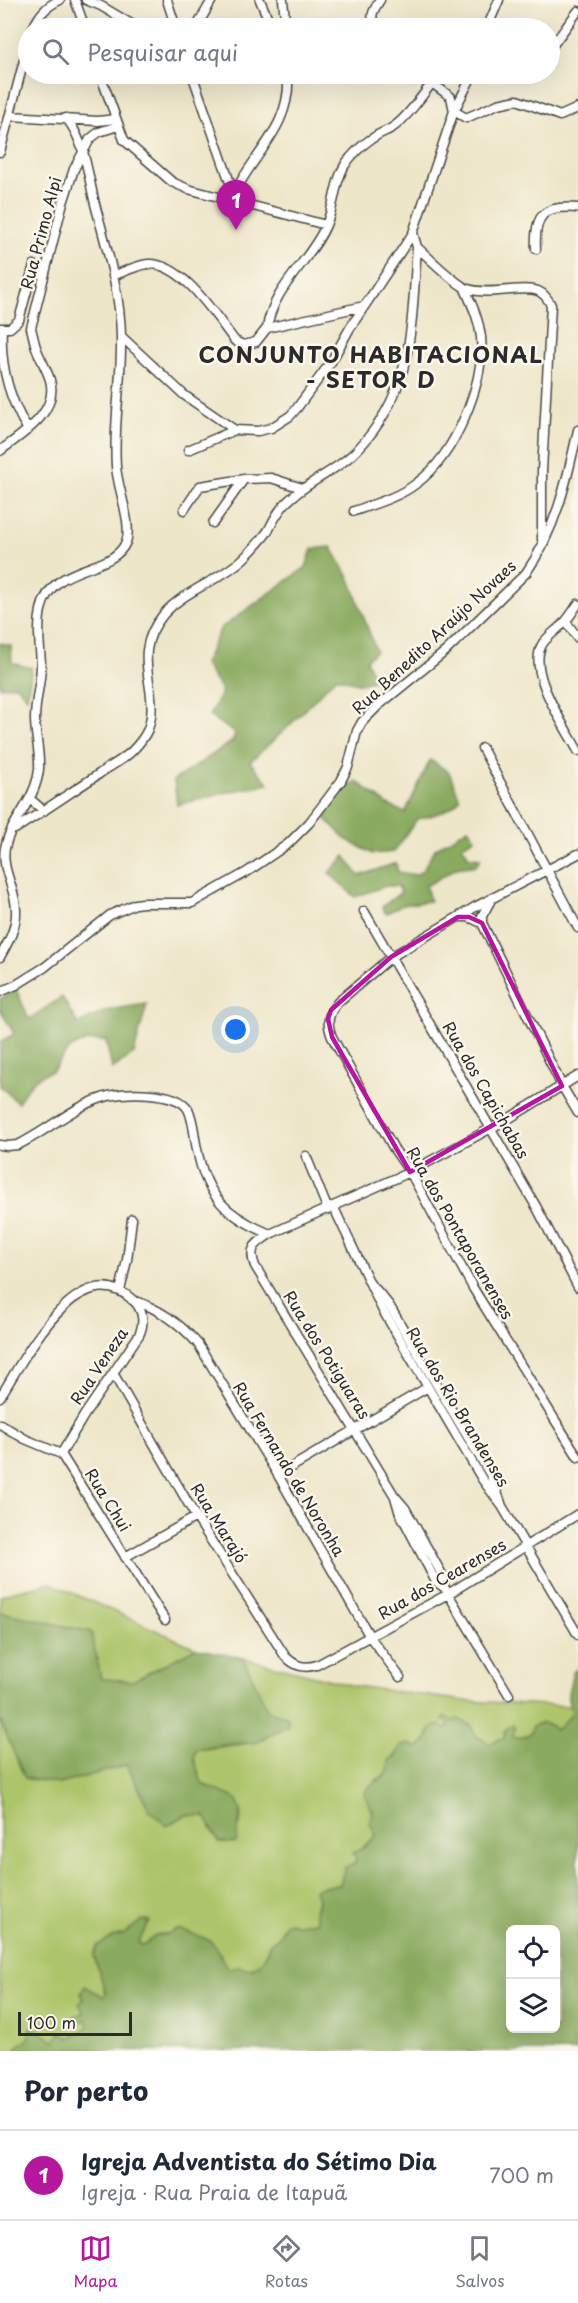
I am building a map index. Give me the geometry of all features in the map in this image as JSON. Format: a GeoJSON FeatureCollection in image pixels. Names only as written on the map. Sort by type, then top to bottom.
{"type":"FeatureCollection","features":[{"type":"Feature","properties":{"kind":"street"},"geometry":{"type":"LineString","coordinates":[[38,18],[46,8],[60,0]]}},
{"type":"Feature","properties":{"kind":"street"},"geometry":{"type":"LineString","coordinates":[[75,0],[81,18]]}},
{"type":"Feature","properties":{"kind":"street"},"geometry":{"type":"LineString","coordinates":[[86,0],[121,18]]}},
{"type":"Feature","properties":{"kind":"street"},"geometry":{"type":"LineString","coordinates":[[167,0],[173,18]]}},
{"type":"Feature","properties":{"kind":"street"},"geometry":{"type":"LineString","coordinates":[[201,18],[212,0]]}},
{"type":"Feature","properties":{"kind":"street"},"geometry":{"type":"LineString","coordinates":[[260,0],[268,18]]}},
{"type":"Feature","properties":{"kind":"street"},"geometry":{"type":"LineString","coordinates":[[283,0],[284,18]]}},
{"type":"Feature","properties":{"kind":"street"},"geometry":{"type":"LineString","coordinates":[[371,18],[373,10],[381,0]]}},
{"type":"Feature","properties":{"kind":"street"},"geometry":{"type":"LineString","coordinates":[[491,18],[499,0]]}},
{"type":"Feature","properties":{"kind":"street"},"geometry":{"type":"LineString","coordinates":[[560,34],[578,11]]}},
{"type":"Feature","properties":{"kind":"street"},"geometry":{"type":"LineString","coordinates":[[0,152],[18,82]]}},
{"type":"Feature","properties":{"kind":"street"},"geometry":{"type":"LineString","coordinates":[[103,84],[124,141],[172,182],[188,189],[233,197],[326,225]]}},
{"type":"Feature","properties":{"kind":"street"},"geometry":{"type":"LineString","coordinates":[[195,84],[233,197]]}},
{"type":"Feature","properties":{"kind":"street"},"geometry":{"type":"LineString","coordinates":[[233,197],[275,132],[283,115],[288,84]]}},
{"type":"Feature","properties":{"kind":"street"},"geometry":{"type":"LineString","coordinates":[[113,276],[146,264],[168,267],[195,291],[235,341],[243,345],[255,342],[267,328],[272,305],[278,294],[317,244],[326,225],[343,167],[351,156],[374,137],[395,126],[431,84]]}},
{"type":"Feature","properties":{"kind":"street"},"geometry":{"type":"LineString","coordinates":[[433,84],[451,97],[454,111],[466,118],[498,104],[517,100],[560,116],[578,108]]}},
{"type":"Feature","properties":{"kind":"street"},"geometry":{"type":"LineString","coordinates":[[188,450],[235,430],[258,431],[271,428],[290,416],[331,362],[364,306],[413,233],[454,111],[468,84]]}},
{"type":"Feature","properties":{"kind":"street"},"geometry":{"type":"LineString","coordinates":[[9,116],[117,123]]}},
{"type":"Feature","properties":{"kind":"street"},"geometry":{"type":"LineString","coordinates":[[0,957],[16,918],[15,900],[4,857],[5,848],[35,788],[39,770],[35,721],[41,665],[39,622],[44,600],[61,579],[96,565],[118,552],[124,546],[129,532],[117,484],[115,440],[122,337],[113,276],[82,151],[73,126],[66,118]]}},
{"type":"Feature","properties":{"kind":"street","name":"Rua Primo Alpi"},"geometry":{"type":"LineString","coordinates":[[0,451],[28,430],[43,414],[50,402],[50,380],[36,347],[31,328],[62,206],[74,169],[90,139],[117,123]]}},
{"type":"Feature","properties":{"kind":"street"},"geometry":{"type":"LineString","coordinates":[[536,249],[535,230],[537,221],[542,215],[557,207],[578,208]]}},
{"type":"Feature","properties":{"kind":"street"},"geometry":{"type":"LineString","coordinates":[[13,830],[132,751],[148,730],[151,713],[146,654],[149,639],[157,623],[171,607],[244,558],[268,531],[276,514],[302,488],[356,451],[386,410],[400,383],[408,350],[417,247],[413,233]]}},
{"type":"Feature","properties":{"kind":"street"},"geometry":{"type":"LineString","coordinates":[[354,511],[377,503],[416,484],[438,463],[456,433],[477,381],[481,351],[477,314],[465,289],[417,247]]}},
{"type":"Feature","properties":{"kind":"street"},"geometry":{"type":"LineString","coordinates":[[28,430],[19,416],[5,377],[0,348],[1,328],[10,328],[19,320],[34,265]]}},
{"type":"Feature","properties":{"kind":"street"},"geometry":{"type":"LineString","coordinates":[[465,289],[488,293],[539,291],[547,297],[551,305],[542,471],[542,546]]}},
{"type":"Feature","properties":{"kind":"street"},"geometry":{"type":"LineString","coordinates":[[267,328],[364,306]]}},
{"type":"Feature","properties":{"kind":"street"},"geometry":{"type":"LineString","coordinates":[[122,337],[183,395],[235,430]]}},
{"type":"Feature","properties":{"kind":"street","name":"Rua Benedito Araújo Novaes"},"geometry":{"type":"LineString","coordinates":[[0,992],[45,967],[95,925],[117,912],[143,903],[184,904],[198,901],[248,872],[288,844],[309,823],[341,781],[348,767],[357,731],[362,722],[446,651],[526,573],[542,546],[563,495],[578,430]]}},
{"type":"Feature","properties":{"kind":"street"},"geometry":{"type":"LineString","coordinates":[[184,510],[200,486],[244,479],[278,479],[302,488]]}},
{"type":"Feature","properties":{"kind":"street"},"geometry":{"type":"LineString","coordinates":[[213,523],[244,479]]}},
{"type":"Feature","properties":{"kind":"street"},"geometry":{"type":"LineString","coordinates":[[578,604],[566,622],[548,637],[539,651],[540,672],[547,692],[578,751]]}},
{"type":"Feature","properties":{"kind":"street"},"geometry":{"type":"LineString","coordinates":[[566,622],[578,638]]}},
{"type":"Feature","properties":{"kind":"street"},"geometry":{"type":"LineString","coordinates":[[482,748],[578,928]]}},
{"type":"Feature","properties":{"kind":"street"},"geometry":{"type":"LineString","coordinates":[[30,799],[44,811]]}},
{"type":"Feature","properties":{"kind":"street"},"geometry":{"type":"LineString","coordinates":[[391,957],[492,897],[578,854]]}},
{"type":"Feature","properties":{"kind":"street"},"geometry":{"type":"LineString","coordinates":[[492,897],[482,916],[482,923],[562,1086],[578,1113]]}},
{"type":"Feature","properties":{"kind":"street","name":"Rua dos Capichabas"},"geometry":{"type":"LineString","coordinates":[[364,911],[537,1208],[578,1287]]}},
{"type":"Feature","properties":{"kind":"street"},"geometry":{"type":"LineString","coordinates":[[458,917],[469,917],[482,923]]}},
{"type":"Feature","properties":{"kind":"street","name":"Rua dos Pontaporanenses"},"geometry":{"type":"LineString","coordinates":[[391,957],[331,1010],[328,1019],[332,1037],[394,1149],[410,1172],[472,1288],[578,1457]]}},
{"type":"Feature","properties":{"kind":"street"},"geometry":{"type":"LineString","coordinates":[[0,1144],[18,1145],[84,1105],[104,1097],[125,1094],[167,1096],[179,1100],[187,1107],[191,1118],[200,1166],[210,1187],[232,1215],[243,1223],[270,1234],[331,1209],[410,1172],[491,1128],[578,1076]]}},
{"type":"Feature","properties":{"kind":"street"},"geometry":{"type":"LineString","coordinates":[[306,1156],[366,1279]]}},
{"type":"Feature","properties":{"kind":"street"},"geometry":{"type":"LineString","coordinates":[[120,1291],[127,1260],[132,1219]]}},
{"type":"Feature","properties":{"kind":"street","name":"Rua dos Potiguaras"},"geometry":{"type":"LineString","coordinates":[[270,1234],[253,1248],[251,1256],[255,1266],[394,1495],[399,1511],[436,1582],[446,1590],[509,1695]]}},
{"type":"Feature","properties":{"kind":"street","name":"Rua dos Rio Brandenses"},"geometry":{"type":"LineString","coordinates":[[366,1279],[482,1479],[502,1506]]}},
{"type":"Feature","properties":{"kind":"street","name":"Rua dos Rio Brandenses"},"geometry":{"type":"LineString","coordinates":[[366,1279],[389,1305],[491,1476],[502,1506]]}},
{"type":"Feature","properties":{"kind":"street"},"geometry":{"type":"LineString","coordinates":[[0,1396],[51,1319],[73,1298],[99,1288],[110,1288],[120,1291],[132,1300]]}},
{"type":"Feature","properties":{"kind":"street","name":"Rua Veneza"},"geometry":{"type":"LineString","coordinates":[[61,1454],[142,1327],[141,1309],[132,1300]]}},
{"type":"Feature","properties":{"kind":"street","name":"Rua Fernando de Noronha"},"geometry":{"type":"LineString","coordinates":[[132,1300],[153,1306],[192,1337],[278,1475],[370,1637],[400,1677]]}},
{"type":"Feature","properties":{"kind":"street","name":"Rua Marajó"},"geometry":{"type":"LineString","coordinates":[[113,1373],[196,1517],[285,1656],[302,1668],[317,1665]]}},
{"type":"Feature","properties":{"kind":"street"},"geometry":{"type":"LineString","coordinates":[[278,1475],[428,1387]]}},
{"type":"Feature","properties":{"kind":"street"},"geometry":{"type":"LineString","coordinates":[[0,1424],[25,1439],[61,1454]]}},
{"type":"Feature","properties":{"kind":"street","name":"Rua Chui"},"geometry":{"type":"LineString","coordinates":[[61,1454],[165,1620]]}},
{"type":"Feature","properties":{"kind":"street"},"geometry":{"type":"LineString","coordinates":[[502,1506],[578,1635]]}},
{"type":"Feature","properties":{"kind":"street","name":"Rua dos Cearenses"},"geometry":{"type":"LineString","coordinates":[[317,1665],[370,1637],[446,1590],[526,1548],[578,1514]]}},
{"type":"Feature","properties":{"kind":"street"},"geometry":{"type":"LineString","coordinates":[[125,1557],[196,1517]]}},
{"type":"Feature","properties":{"kind":"highlighted area"},"geometry":{"type":"Polygon","coordinates":[[[458,917],[469,917],[482,923],[562,1086],[410,1172],[332,1037],[328,1019],[331,1010],[358,984],[391,957],[458,917]]]}},
{"type":"Feature","properties":{"kind":"green space"},"geometry":{"type":"Polygon","coordinates":[[[331,547],[350,579],[376,651],[366,660],[375,679],[361,684],[336,677],[288,727],[250,762],[269,784],[177,805],[174,780],[233,741],[235,733],[209,716],[222,691],[204,664],[221,628],[306,567],[312,549],[331,547]]]}},
{"type":"Feature","properties":{"kind":"green space"},"geometry":{"type":"Polygon","coordinates":[[[0,643],[11,646],[12,663],[32,668],[27,697],[16,685],[0,687],[0,643]]]}},
{"type":"Feature","properties":{"kind":"green space"},"geometry":{"type":"Polygon","coordinates":[[[430,760],[449,772],[460,799],[441,812],[417,819],[394,852],[373,854],[345,839],[323,816],[339,793],[356,781],[388,805],[405,813],[430,760]]]}},
{"type":"Feature","properties":{"kind":"green space"},"geometry":{"type":"Polygon","coordinates":[[[468,828],[475,838],[462,845],[469,857],[481,858],[477,865],[456,868],[426,886],[430,901],[402,905],[386,914],[382,907],[401,892],[398,886],[386,886],[355,897],[329,873],[345,856],[359,876],[396,863],[398,872],[416,875],[423,870],[435,849],[468,828]]]}},
{"type":"Feature","properties":{"kind":"green space"},"geometry":{"type":"Polygon","coordinates":[[[16,989],[29,1019],[62,997],[78,1024],[108,1010],[147,1004],[134,1054],[112,1069],[106,1041],[81,1043],[64,1055],[53,1071],[32,1082],[18,1103],[0,1086],[0,1042],[14,1034],[0,1009],[0,999],[16,989]]]}},
{"type":"Feature","properties":{"kind":"green space"},"geometry":{"type":"Polygon","coordinates":[[[50,1583],[196,1648],[133,1681],[101,1679],[91,1632],[0,1612],[0,1596],[50,1583]]]}},
{"type":"Feature","properties":{"kind":"green space"},"geometry":{"type":"Polygon","coordinates":[[[0,1612],[91,1632],[101,1679],[133,1681],[196,1648],[243,1658],[268,1711],[288,1717],[288,1725],[258,1742],[196,1750],[194,1759],[202,1784],[235,1798],[241,1810],[236,1843],[219,1842],[205,1816],[186,1815],[167,1826],[150,1811],[127,1765],[59,1784],[25,1778],[0,1720],[0,1612]]]}},
{"type":"Feature","properties":{"kind":"green space"},"geometry":{"type":"Polygon","coordinates":[[[243,1658],[355,1686],[465,1701],[569,1706],[572,1713],[558,1729],[554,1730],[552,1726],[516,1738],[512,1737],[515,1728],[511,1726],[504,1732],[504,1739],[489,1744],[475,1735],[471,1725],[447,1721],[449,1727],[447,1730],[443,1728],[428,1732],[428,1739],[417,1748],[412,1745],[399,1751],[384,1775],[376,1780],[370,1805],[376,1836],[353,1855],[356,1858],[355,1864],[350,1867],[340,1885],[321,1887],[315,1912],[317,1922],[282,1928],[279,1937],[269,1944],[264,1960],[251,1968],[230,1969],[223,1964],[220,1953],[211,1942],[188,1933],[159,1934],[141,1945],[138,1942],[149,1920],[142,1920],[123,1935],[115,1936],[94,1956],[106,1993],[104,1997],[92,1992],[83,2000],[89,2027],[70,2038],[60,2032],[55,2042],[44,2036],[31,2035],[18,2051],[0,2051],[0,1720],[25,1778],[59,1784],[127,1765],[150,1811],[205,1816],[219,1842],[240,1825],[241,1810],[235,1798],[202,1784],[194,1759],[196,1750],[258,1742],[288,1717],[268,1711],[243,1658]]]}},
{"type":"Feature","properties":{"kind":"green space"},"geometry":{"type":"Polygon","coordinates":[[[578,1668],[578,2051],[17,2050],[17,2047],[30,2038],[29,2029],[33,2027],[55,2042],[60,2032],[70,2038],[89,2027],[87,2020],[80,2022],[74,2016],[84,2013],[79,2004],[83,2000],[81,1993],[85,1986],[104,1997],[106,1993],[94,1956],[97,1946],[115,1936],[123,1935],[142,1920],[150,1922],[138,1942],[141,1945],[146,1944],[156,1935],[166,1935],[180,1930],[211,1942],[230,1969],[238,1966],[255,1967],[263,1960],[269,1944],[279,1937],[285,1923],[291,1922],[298,1925],[317,1922],[315,1912],[319,1901],[315,1890],[340,1885],[345,1867],[355,1864],[356,1858],[352,1853],[363,1848],[376,1836],[370,1823],[373,1812],[364,1794],[373,1783],[386,1774],[390,1759],[395,1757],[401,1746],[410,1744],[417,1748],[428,1739],[431,1728],[441,1725],[447,1730],[449,1724],[442,1720],[445,1716],[452,1721],[458,1719],[471,1725],[475,1735],[489,1744],[504,1739],[506,1729],[513,1724],[515,1728],[512,1737],[516,1738],[526,1736],[533,1726],[542,1723],[552,1726],[554,1730],[572,1713],[568,1696],[572,1673],[578,1668]]]}},
{"type":"Feature","properties":{"kind":"place","name":"Igreja Adventista do Sétimo Dia"},"geometry":{"type":"Point","coordinates":[236,230]}},
{"type":"Feature","properties":{"kind":"district","name":"CONJUNTO HABITACIONAL - SETOR D"},"geometry":{"type":"Point","coordinates":[371,368]}}]}
